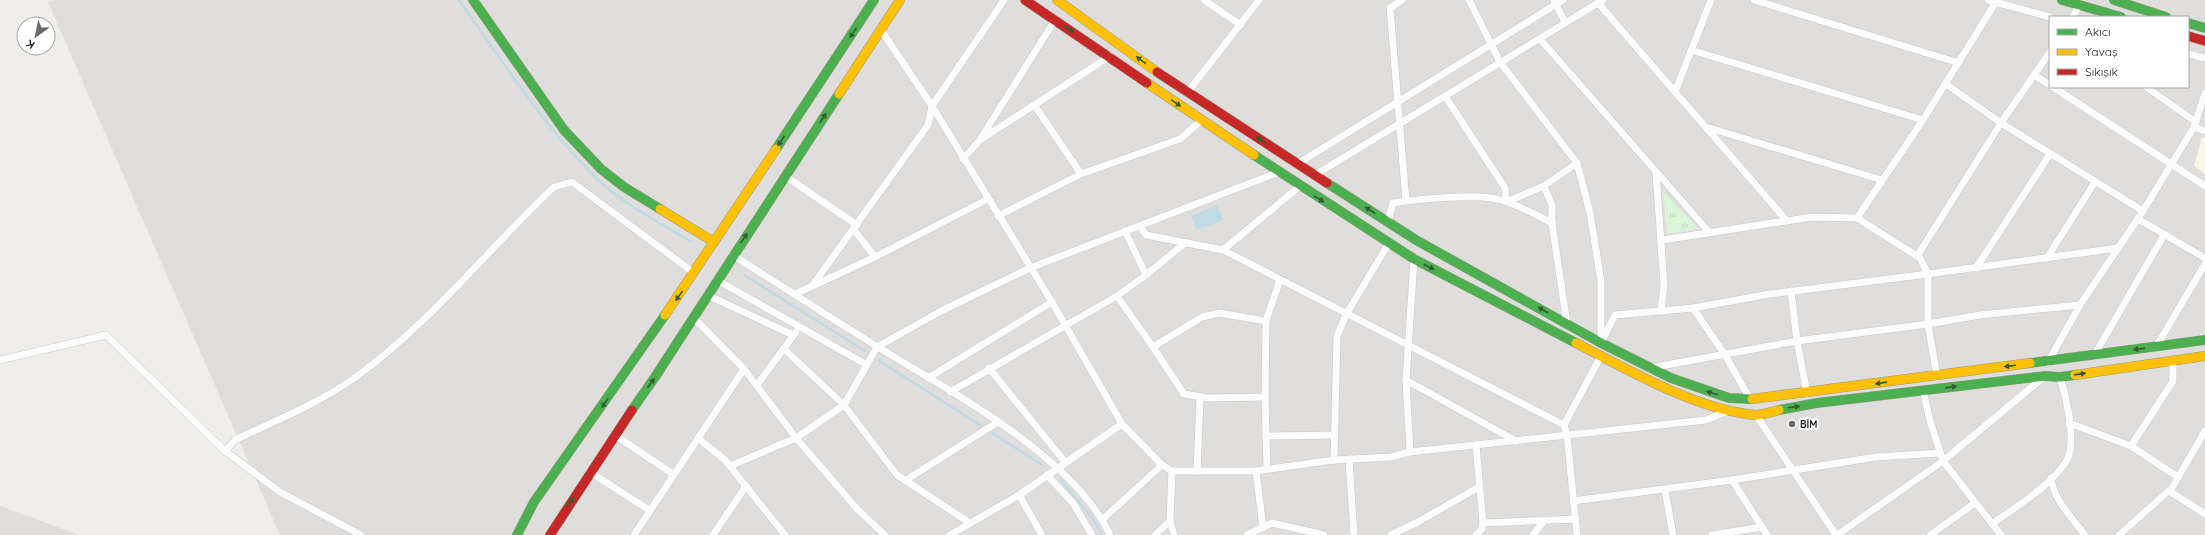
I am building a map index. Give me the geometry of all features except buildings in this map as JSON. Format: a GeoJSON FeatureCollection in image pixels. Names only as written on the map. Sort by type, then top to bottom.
{"type":"FeatureCollection","features":[{"type":"Feature","properties":{"kind":"main road"},"geometry":{"type":"LineString","coordinates":[[473,0],[564,130],[601,169],[624,187],[714,242]]}},
{"type":"Feature","properties":{"kind":"main road"},"geometry":{"type":"LineString","coordinates":[[517,535],[534,502],[694,273],[874,0]]}},
{"type":"Feature","properties":{"kind":"main road"},"geometry":{"type":"LineString","coordinates":[[550,535],[590,472],[694,318],[707,295],[900,0]]}},
{"type":"Feature","properties":{"kind":"main road"},"geometry":{"type":"LineString","coordinates":[[1025,0],[1110,56],[1202,121],[1414,259],[1601,356],[1679,394],[1722,408],[1756,414],[1786,408],[1923,390],[2045,376],[2060,376],[2205,356]]}},
{"type":"Feature","properties":{"kind":"main road"},"geometry":{"type":"LineString","coordinates":[[1057,0],[1187,93],[1416,240],[1602,343],[1650,368],[1707,392],[1729,398],[1750,399],[2048,362],[2095,354],[2205,340]]}},
{"type":"Feature","properties":{"kind":"main road"},"geometry":{"type":"LineString","coordinates":[[2062,0],[2118,16]]}},
{"type":"Feature","properties":{"kind":"main road"},"geometry":{"type":"LineString","coordinates":[[2114,0],[2163,16]]}},
{"type":"Feature","properties":{"kind":"main road"},"geometry":{"type":"LineString","coordinates":[[2189,23],[2205,28]]}},
{"type":"Feature","properties":{"kind":"main road"},"geometry":{"type":"LineString","coordinates":[[2189,36],[2205,41]]}},
{"type":"Feature","properties":{"kind":"street"},"geometry":{"type":"LineString","coordinates":[[812,286],[856,227],[928,125],[932,106],[1004,0]]}},
{"type":"Feature","properties":{"kind":"street"},"geometry":{"type":"LineString","coordinates":[[1204,0],[1241,25]]}},
{"type":"Feature","properties":{"kind":"street"},"geometry":{"type":"LineString","coordinates":[[1187,93],[1259,0]]}},
{"type":"Feature","properties":{"kind":"street"},"geometry":{"type":"LineString","coordinates":[[1402,0],[1390,8],[1406,201]]}},
{"type":"Feature","properties":{"kind":"street"},"geometry":{"type":"LineString","coordinates":[[1470,0],[1500,62],[1577,164],[1590,214],[1601,280],[1602,343]]}},
{"type":"Feature","properties":{"kind":"street"},"geometry":{"type":"LineString","coordinates":[[1297,164],[1491,44],[1555,2],[1563,0]]}},
{"type":"Feature","properties":{"kind":"street"},"geometry":{"type":"LineString","coordinates":[[1675,92],[1711,0]]}},
{"type":"Feature","properties":{"kind":"street"},"geometry":{"type":"LineString","coordinates":[[1754,0],[1959,63]]}},
{"type":"Feature","properties":{"kind":"street"},"geometry":{"type":"LineString","coordinates":[[1988,0],[1997,1],[2049,17]]}},
{"type":"Feature","properties":{"kind":"street"},"geometry":{"type":"LineString","coordinates":[[1857,218],[1923,120],[1997,1]]}},
{"type":"Feature","properties":{"kind":"street"},"geometry":{"type":"LineString","coordinates":[[1555,2],[1565,22]]}},
{"type":"Feature","properties":{"kind":"street"},"geometry":{"type":"LineString","coordinates":[[1315,175],[1600,2],[1675,92],[1787,221]]}},
{"type":"Feature","properties":{"kind":"street"},"geometry":{"type":"LineString","coordinates":[[2074,16],[2079,5]]}},
{"type":"Feature","properties":{"kind":"street"},"geometry":{"type":"LineString","coordinates":[[963,158],[980,140],[1055,20]]}},
{"type":"Feature","properties":{"kind":"street"},"geometry":{"type":"LineString","coordinates":[[881,30],[932,106],[1052,302],[1122,424],[1162,465],[1172,471],[1256,471],[1334,460],[1391,457],[1410,452],[1706,420],[1733,410]]}},
{"type":"Feature","properties":{"kind":"street"},"geometry":{"type":"LineString","coordinates":[[1540,39],[1709,232]]}},
{"type":"Feature","properties":{"kind":"street"},"geometry":{"type":"LineString","coordinates":[[1691,50],[1923,120]]}},
{"type":"Feature","properties":{"kind":"street"},"geometry":{"type":"LineString","coordinates":[[1917,256],[2001,123],[2049,53]]}},
{"type":"Feature","properties":{"kind":"street"},"geometry":{"type":"LineString","coordinates":[[2189,54],[2205,58]]}},
{"type":"Feature","properties":{"kind":"street"},"geometry":{"type":"LineString","coordinates":[[980,140],[1035,106],[1110,56]]}},
{"type":"Feature","properties":{"kind":"street"},"geometry":{"type":"LineString","coordinates":[[2034,75],[2049,84]]}},
{"type":"Feature","properties":{"kind":"street"},"geometry":{"type":"LineString","coordinates":[[1946,84],[2001,123],[2143,211]]}},
{"type":"Feature","properties":{"kind":"street"},"geometry":{"type":"LineString","coordinates":[[2055,88],[2205,186]]}},
{"type":"Feature","properties":{"kind":"street"},"geometry":{"type":"LineString","coordinates":[[2147,88],[2205,131]]}},
{"type":"Feature","properties":{"kind":"street"},"geometry":{"type":"LineString","coordinates":[[2048,362],[2080,305],[2138,219],[2172,165],[2195,125],[2205,93]]}},
{"type":"Feature","properties":{"kind":"street"},"geometry":{"type":"LineString","coordinates":[[1445,96],[1504,188],[1506,202]]}},
{"type":"Feature","properties":{"kind":"street"},"geometry":{"type":"LineString","coordinates":[[1035,106],[1081,174]]}},
{"type":"Feature","properties":{"kind":"street"},"geometry":{"type":"LineString","coordinates":[[998,216],[1081,174],[1180,139],[1202,121]]}},
{"type":"Feature","properties":{"kind":"street"},"geometry":{"type":"LineString","coordinates":[[1706,127],[1882,180]]}},
{"type":"Feature","properties":{"kind":"street"},"geometry":{"type":"LineString","coordinates":[[1976,268],[2050,154]]}},
{"type":"Feature","properties":{"kind":"street"},"geometry":{"type":"LineString","coordinates":[[1506,202],[1544,186],[1577,164]]}},
{"type":"Feature","properties":{"kind":"street"},"geometry":{"type":"LineString","coordinates":[[730,466],[796,438],[844,405],[877,347],[943,310],[1030,268],[1279,172]]}},
{"type":"Feature","properties":{"kind":"street"},"geometry":{"type":"LineString","coordinates":[[1656,173],[1662,240],[1664,285],[1661,311]]}},
{"type":"Feature","properties":{"kind":"street"},"geometry":{"type":"LineString","coordinates":[[785,176],[856,227],[875,257]]}},
{"type":"Feature","properties":{"kind":"street"},"geometry":{"type":"LineString","coordinates":[[225,451],[235,440],[322,398],[354,378],[420,324],[554,187],[572,182],[694,273]]}},
{"type":"Feature","properties":{"kind":"street"},"geometry":{"type":"LineString","coordinates":[[2047,258],[2095,182]]}},
{"type":"Feature","properties":{"kind":"street"},"geometry":{"type":"LineString","coordinates":[[1223,250],[1300,186]]}},
{"type":"Feature","properties":{"kind":"street"},"geometry":{"type":"LineString","coordinates":[[1544,186],[1552,205],[1552,223],[1567,324]]}},
{"type":"Feature","properties":{"kind":"street"},"geometry":{"type":"LineString","coordinates":[[1388,222],[1393,203],[1406,201],[1492,197],[1552,223]]}},
{"type":"Feature","properties":{"kind":"street"},"geometry":{"type":"LineString","coordinates":[[795,294],[875,257],[988,199]]}},
{"type":"Feature","properties":{"kind":"street"},"geometry":{"type":"LineString","coordinates":[[1662,240],[1812,217],[1857,218],[1917,256],[1928,274],[1928,324],[1937,376]]}},
{"type":"Feature","properties":{"kind":"street"},"geometry":{"type":"LineString","coordinates":[[2138,219],[2205,258]]}},
{"type":"Feature","properties":{"kind":"street"},"geometry":{"type":"LineString","coordinates":[[1140,226],[1146,235],[1223,250],[1564,425]]}},
{"type":"Feature","properties":{"kind":"street"},"geometry":{"type":"LineString","coordinates":[[1125,231],[1146,275]]}},
{"type":"Feature","properties":{"kind":"street"},"geometry":{"type":"LineString","coordinates":[[2095,354],[2164,235]]}},
{"type":"Feature","properties":{"kind":"street"},"geometry":{"type":"LineString","coordinates":[[950,392],[989,368],[1117,296],[1146,275],[1184,243]]}},
{"type":"Feature","properties":{"kind":"street"},"geometry":{"type":"LineString","coordinates":[[1334,460],[1337,336],[1347,313],[1389,243]]}},
{"type":"Feature","properties":{"kind":"street"},"geometry":{"type":"LineString","coordinates":[[1602,343],[1615,315],[1694,308],[1791,291],[1976,268],[2118,248]]}},
{"type":"Feature","properties":{"kind":"street"},"geometry":{"type":"LineString","coordinates":[[733,255],[998,422],[1058,467],[1103,519],[1110,535]]}},
{"type":"Feature","properties":{"kind":"street"},"geometry":{"type":"LineString","coordinates":[[1410,452],[1406,380],[1414,259]]}},
{"type":"Feature","properties":{"kind":"street"},"geometry":{"type":"LineString","coordinates":[[2156,347],[2205,264]]}},
{"type":"Feature","properties":{"kind":"street"},"geometry":{"type":"LineString","coordinates":[[717,280],[867,365]]}},
{"type":"Feature","properties":{"kind":"street"},"geometry":{"type":"LineString","coordinates":[[1267,469],[1265,397],[1266,321],[1280,280]]}},
{"type":"Feature","properties":{"kind":"street"},"geometry":{"type":"LineString","coordinates":[[1791,291],[1797,342],[1807,393]]}},
{"type":"Feature","properties":{"kind":"street"},"geometry":{"type":"LineString","coordinates":[[707,295],[793,335]]}},
{"type":"Feature","properties":{"kind":"street"},"geometry":{"type":"LineString","coordinates":[[1117,296],[1184,394],[1200,396],[1265,397]]}},
{"type":"Feature","properties":{"kind":"street"},"geometry":{"type":"LineString","coordinates":[[928,378],[1052,302]]}},
{"type":"Feature","properties":{"kind":"street"},"geometry":{"type":"LineString","coordinates":[[1650,368],[1797,342],[1928,324],[1980,314],[2080,305]]}},
{"type":"Feature","properties":{"kind":"street"},"geometry":{"type":"LineString","coordinates":[[1694,308],[1726,355],[1750,399]]}},
{"type":"Feature","properties":{"kind":"street"},"geometry":{"type":"LineString","coordinates":[[1153,347],[1202,317],[1219,313],[1266,321]]}},
{"type":"Feature","properties":{"kind":"street"},"geometry":{"type":"LineString","coordinates":[[694,318],[744,369],[796,438],[858,510],[885,535]]}},
{"type":"Feature","properties":{"kind":"street"},"geometry":{"type":"LineString","coordinates":[[757,385],[799,326]]}},
{"type":"Feature","properties":{"kind":"street"},"geometry":{"type":"LineString","coordinates":[[0,360],[106,335],[225,451],[280,492],[361,535]]}},
{"type":"Feature","properties":{"kind":"street"},"geometry":{"type":"LineString","coordinates":[[784,349],[844,405],[896,474],[970,524]]}},
{"type":"Feature","properties":{"kind":"street"},"geometry":{"type":"LineString","coordinates":[[1577,535],[1567,435],[1564,425],[1601,356]]}},
{"type":"Feature","properties":{"kind":"street"},"geometry":{"type":"LineString","coordinates":[[2131,446],[2173,382],[2173,360]]}},
{"type":"Feature","properties":{"kind":"street"},"geometry":{"type":"LineString","coordinates":[[989,368],[1065,462]]}},
{"type":"Feature","properties":{"kind":"street"},"geometry":{"type":"LineString","coordinates":[[634,535],[649,510],[744,369]]}},
{"type":"Feature","properties":{"kind":"street"},"geometry":{"type":"LineString","coordinates":[[1756,414],[1794,469],[1836,535],[1943,461],[2045,376]]}},
{"type":"Feature","properties":{"kind":"street"},"geometry":{"type":"LineString","coordinates":[[1992,524],[2051,478],[2069,455],[2069,423],[2066,396],[2060,376]]}},
{"type":"Feature","properties":{"kind":"street"},"geometry":{"type":"LineString","coordinates":[[1406,380],[1516,441]]}},
{"type":"Feature","properties":{"kind":"street"},"geometry":{"type":"LineString","coordinates":[[1923,390],[1943,461],[2001,535]]}},
{"type":"Feature","properties":{"kind":"street"},"geometry":{"type":"LineString","coordinates":[[1197,471],[1200,396]]}},
{"type":"Feature","properties":{"kind":"street"},"geometry":{"type":"LineString","coordinates":[[906,480],[998,422]]}},
{"type":"Feature","properties":{"kind":"street"},"geometry":{"type":"LineString","coordinates":[[2069,423],[2131,446],[2178,477]]}},
{"type":"Feature","properties":{"kind":"street"},"geometry":{"type":"LineString","coordinates":[[950,535],[1019,495],[1122,424]]}},
{"type":"Feature","properties":{"kind":"street"},"geometry":{"type":"LineString","coordinates":[[2119,535],[2169,491],[2202,444],[2205,432]]}},
{"type":"Feature","properties":{"kind":"street"},"geometry":{"type":"LineString","coordinates":[[615,435],[673,474]]}},
{"type":"Feature","properties":{"kind":"street"},"geometry":{"type":"LineString","coordinates":[[1266,436],[1334,435]]}},
{"type":"Feature","properties":{"kind":"street"},"geometry":{"type":"LineString","coordinates":[[698,438],[730,466],[785,535]]}},
{"type":"Feature","properties":{"kind":"street"},"geometry":{"type":"LineString","coordinates":[[1476,445],[1483,523],[1482,529],[1476,535]]}},
{"type":"Feature","properties":{"kind":"street"},"geometry":{"type":"LineString","coordinates":[[1573,501],[1665,490],[1876,457],[1940,453]]}},
{"type":"Feature","properties":{"kind":"street"},"geometry":{"type":"LineString","coordinates":[[1348,460],[1354,535]]}},
{"type":"Feature","properties":{"kind":"street"},"geometry":{"type":"LineString","coordinates":[[1103,519],[1162,465]]}},
{"type":"Feature","properties":{"kind":"street"},"geometry":{"type":"LineString","coordinates":[[1172,471],[1170,521],[1174,535]]}},
{"type":"Feature","properties":{"kind":"street"},"geometry":{"type":"LineString","coordinates":[[1256,471],[1263,528]]}},
{"type":"Feature","properties":{"kind":"street"},"geometry":{"type":"LineString","coordinates":[[590,472],[649,510]]}},
{"type":"Feature","properties":{"kind":"street"},"geometry":{"type":"LineString","coordinates":[[1047,475],[1073,503],[1092,535]]}},
{"type":"Feature","properties":{"kind":"street"},"geometry":{"type":"LineString","coordinates":[[2051,478],[2052,485],[2063,506],[2085,535]]}},
{"type":"Feature","properties":{"kind":"street"},"geometry":{"type":"LineString","coordinates":[[1732,480],[1767,535]]}},
{"type":"Feature","properties":{"kind":"street"},"geometry":{"type":"LineString","coordinates":[[713,535],[746,486]]}},
{"type":"Feature","properties":{"kind":"street"},"geometry":{"type":"LineString","coordinates":[[1391,535],[1418,522],[1479,487]]}},
{"type":"Feature","properties":{"kind":"street"},"geometry":{"type":"LineString","coordinates":[[1665,490],[1673,535]]}},
{"type":"Feature","properties":{"kind":"street"},"geometry":{"type":"LineString","coordinates":[[2169,491],[2205,514]]}},
{"type":"Feature","properties":{"kind":"street"},"geometry":{"type":"LineString","coordinates":[[1019,495],[1042,535]]}},
{"type":"Feature","properties":{"kind":"street"},"geometry":{"type":"LineString","coordinates":[[1930,535],[1975,503]]}},
{"type":"Feature","properties":{"kind":"street"},"geometry":{"type":"LineString","coordinates":[[1483,523],[1576,519]]}},
{"type":"Feature","properties":{"kind":"street"},"geometry":{"type":"LineString","coordinates":[[1155,535],[1170,521]]}},
{"type":"Feature","properties":{"kind":"street"},"geometry":{"type":"LineString","coordinates":[[1533,535],[1544,521]]}},
{"type":"Feature","properties":{"kind":"street"},"geometry":{"type":"LineString","coordinates":[[1247,535],[1272,523],[1300,532],[1324,535]]}},
{"type":"Feature","properties":{"kind":"street"},"geometry":{"type":"LineString","coordinates":[[1712,535],[1762,527]]}},
{"type":"Feature","properties":{"kind":"shaded area"},"geometry":{"type":"Polygon","coordinates":[[[54,0],[2205,0],[2205,535],[280,535],[56,20],[56,16],[54,16],[48,2],[54,0]]]}},
{"type":"Feature","properties":{"kind":"shaded area"},"geometry":{"type":"Polygon","coordinates":[[[2202,137],[2205,138],[2205,174],[2194,166],[2202,137]]]}},
{"type":"Feature","properties":{"kind":"shaded area"},"geometry":{"type":"Polygon","coordinates":[[[0,506],[79,535],[0,535],[0,506]]]}},
{"type":"Feature","properties":{"kind":"green space"},"geometry":{"type":"Polygon","coordinates":[[[1663,191],[1699,229],[1667,234],[1663,191]]]}},
{"type":"Feature","properties":{"kind":"water"},"geometry":{"type":"Polygon","coordinates":[[[1217,205],[1223,220],[1197,230],[1191,216],[1217,205]]]}},
{"type":"Feature","properties":{"kind":"waterway"},"geometry":{"type":"LineString","coordinates":[[459,0],[539,112],[573,154],[592,174],[626,202],[690,241]]}},
{"type":"Feature","properties":{"kind":"waterway"},"geometry":{"type":"LineString","coordinates":[[744,275],[865,351]]}},
{"type":"Feature","properties":{"kind":"waterway"},"geometry":{"type":"LineString","coordinates":[[878,360],[980,425]]}},
{"type":"Feature","properties":{"kind":"waterway"},"geometry":{"type":"LineString","coordinates":[[992,433],[1041,464]]}},
{"type":"Feature","properties":{"kind":"waterway"},"geometry":{"type":"LineString","coordinates":[[1061,480],[1093,519],[1102,535]]}},
{"type":"Feature","properties":{"kind":"traffic: fast"},"geometry":{"type":"LineString","coordinates":[[473,0],[564,130],[601,169],[624,187],[660,209]]}},
{"type":"Feature","properties":{"kind":"traffic: fast"},"geometry":{"type":"LineString","coordinates":[[776,149],[874,0]]}},
{"type":"Feature","properties":{"kind":"traffic: fast"},"geometry":{"type":"LineString","coordinates":[[2062,0],[2118,16]]}},
{"type":"Feature","properties":{"kind":"traffic: fast"},"geometry":{"type":"LineString","coordinates":[[2114,0],[2163,16]]}},
{"type":"Feature","properties":{"kind":"traffic: fast"},"geometry":{"type":"LineString","coordinates":[[2189,23],[2205,28]]}},
{"type":"Feature","properties":{"kind":"traffic: fast"},"geometry":{"type":"LineString","coordinates":[[632,410],[839,94]]}},
{"type":"Feature","properties":{"kind":"traffic: fast"},"geometry":{"type":"LineString","coordinates":[[1254,155],[1414,259],[1576,343]]}},
{"type":"Feature","properties":{"kind":"traffic: fast"},"geometry":{"type":"LineString","coordinates":[[1327,183],[1416,240],[1601,343],[1671,378],[1729,398],[1752,399]]}},
{"type":"Feature","properties":{"kind":"traffic: fast"},"geometry":{"type":"LineString","coordinates":[[517,535],[534,502],[665,315]]}},
{"type":"Feature","properties":{"kind":"traffic: fast"},"geometry":{"type":"LineString","coordinates":[[2030,363],[2205,340]]}},
{"type":"Feature","properties":{"kind":"traffic: fast"},"geometry":{"type":"LineString","coordinates":[[1779,410],[1817,403],[2045,376],[2060,377],[2075,375]]}},
{"type":"Feature","properties":{"kind":"traffic: slow"},"geometry":{"type":"LineString","coordinates":[[839,94],[900,0]]}},
{"type":"Feature","properties":{"kind":"traffic: slow"},"geometry":{"type":"LineString","coordinates":[[1057,0],[1157,72]]}},
{"type":"Feature","properties":{"kind":"traffic: slow"},"geometry":{"type":"LineString","coordinates":[[1147,83],[1254,155]]}},
{"type":"Feature","properties":{"kind":"traffic: slow"},"geometry":{"type":"LineString","coordinates":[[665,315],[776,149]]}},
{"type":"Feature","properties":{"kind":"traffic: slow"},"geometry":{"type":"LineString","coordinates":[[660,209],[714,242]]}},
{"type":"Feature","properties":{"kind":"traffic: slow"},"geometry":{"type":"LineString","coordinates":[[1576,343],[1663,387],[1710,405],[1733,412],[1755,415],[1779,410]]}},
{"type":"Feature","properties":{"kind":"traffic: slow"},"geometry":{"type":"LineString","coordinates":[[2075,375],[2205,356]]}},
{"type":"Feature","properties":{"kind":"traffic: slow"},"geometry":{"type":"LineString","coordinates":[[1752,399],[2030,363]]}},
{"type":"Feature","properties":{"kind":"traffic: jam"},"geometry":{"type":"LineString","coordinates":[[1025,0],[1147,83]]}},
{"type":"Feature","properties":{"kind":"traffic: jam"},"geometry":{"type":"LineString","coordinates":[[2189,36],[2205,41]]}},
{"type":"Feature","properties":{"kind":"traffic: jam"},"geometry":{"type":"LineString","coordinates":[[1157,72],[1327,183]]}},
{"type":"Feature","properties":{"kind":"traffic: jam"},"geometry":{"type":"LineString","coordinates":[[550,535],[632,410]]}},
{"type":"Feature","properties":{"kind":"place","name":"BİM"},"geometry":{"type":"Point","coordinates":[1792,424]}}]}
